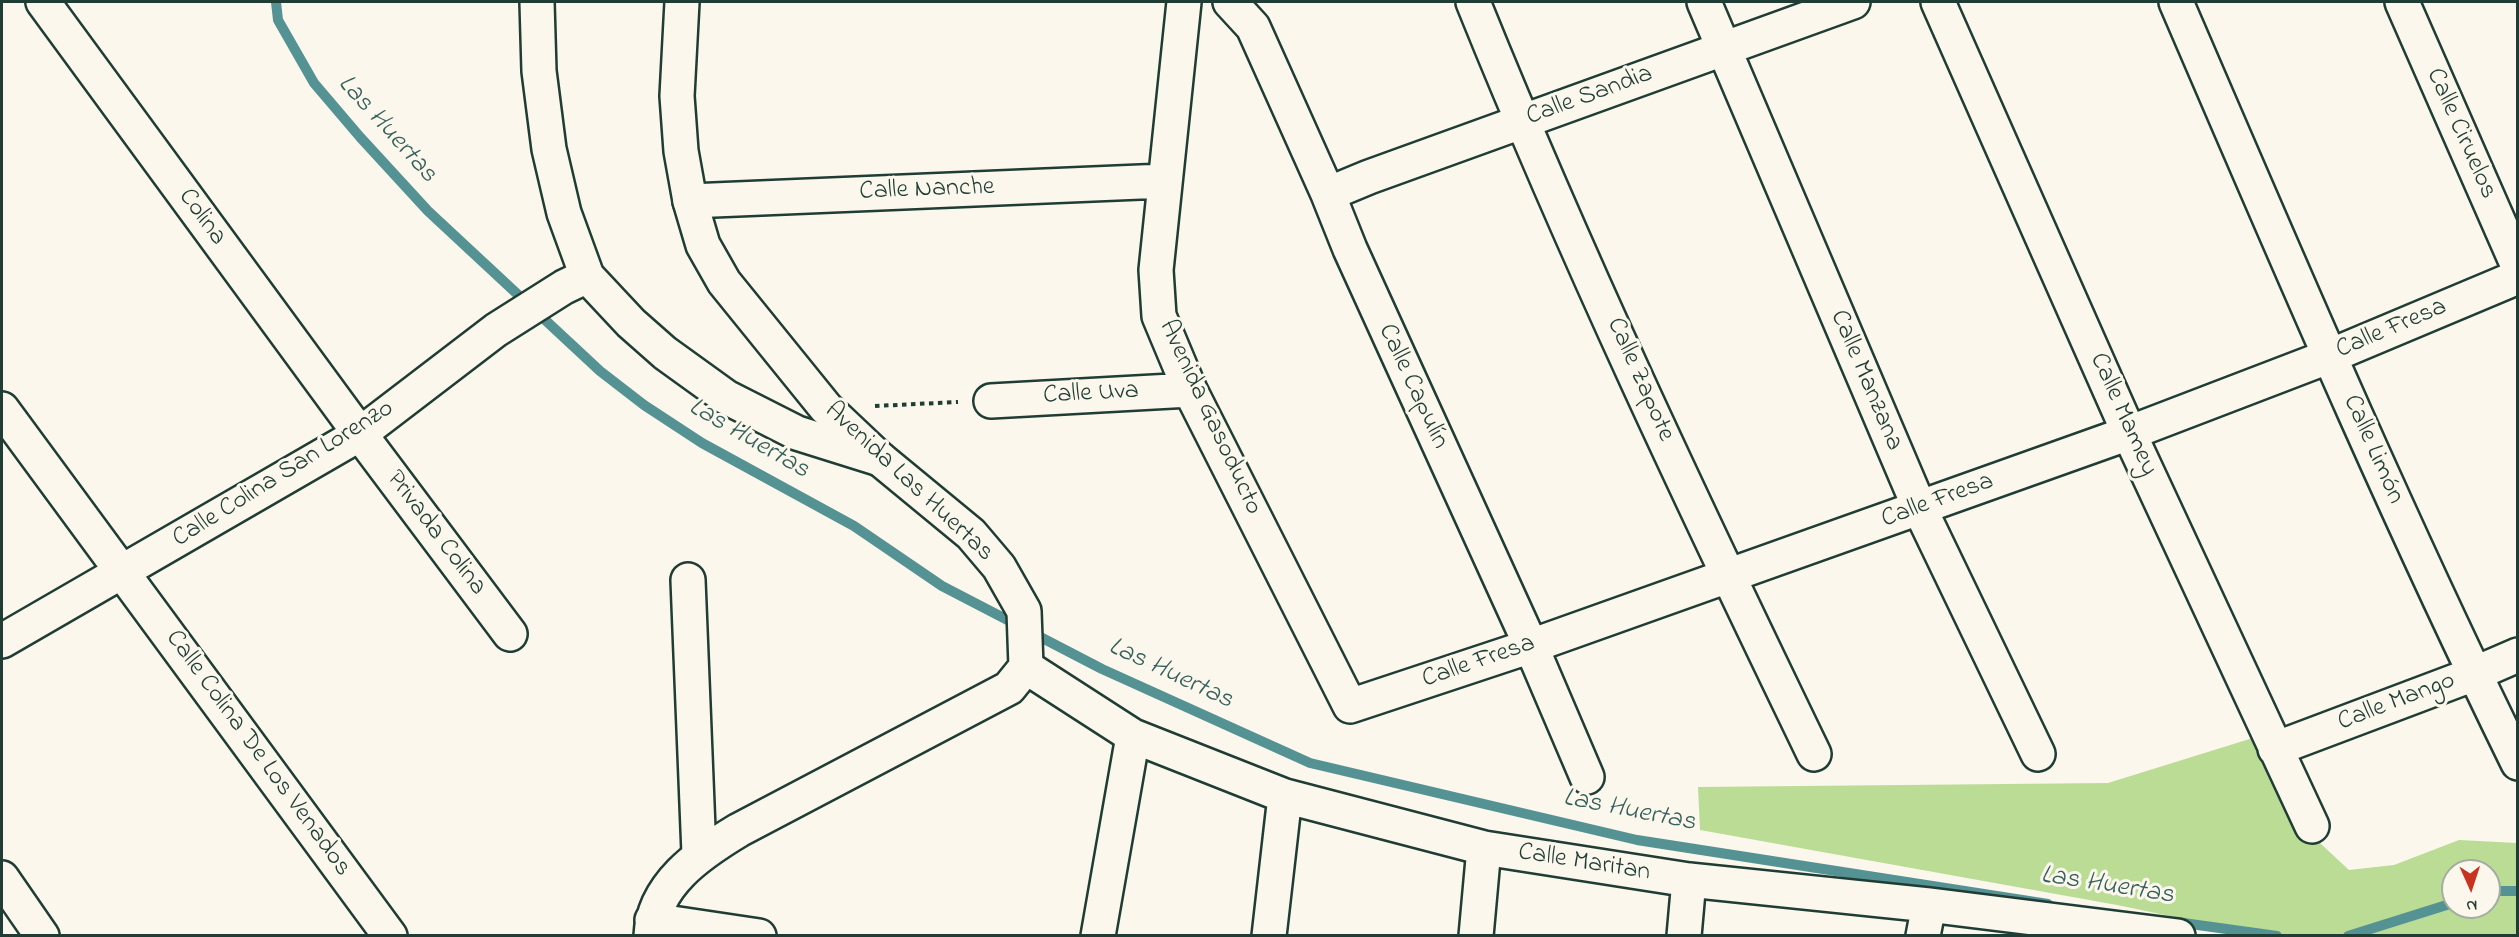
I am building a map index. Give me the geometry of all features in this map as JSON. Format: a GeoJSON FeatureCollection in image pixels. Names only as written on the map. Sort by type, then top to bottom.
{"type":"FeatureCollection","features":[{"type":"Feature","properties":{"kind":"street","name":"Colina"},"geometry":{"type":"LineString","coordinates":[[43,2],[360,434]]}},
{"type":"Feature","properties":{"kind":"street"},"geometry":{"type":"LineString","coordinates":[[536,2],[538,71],[549,149],[564,213],[576,281],[631,323],[665,353],[726,398],[797,433],[880,459]]}},
{"type":"Feature","properties":{"kind":"street","name":"Avenida Las Huertas"},"geometry":{"type":"LineString","coordinates":[[682,2],[676,96],[681,151],[690,201],[703,245],[724,282],[826,408],[880,459],[971,534],[999,567],[1024,611],[1026,661]]}},
{"type":"Feature","properties":{"kind":"street","name":"Avenida Gasoducto"},"geometry":{"type":"LineString","coordinates":[[1184,2],[1156,270],[1159,316],[1190,390],[1350,706]]}},
{"type":"Feature","properties":{"kind":"street","name":"Calle Capulín"},"geometry":{"type":"LineString","coordinates":[[1230,2],[1252,27],[1328,194],[1350,249],[1531,646],[1587,777]]}},
{"type":"Feature","properties":{"kind":"street","name":"Calle Zapote"},"geometry":{"type":"LineString","coordinates":[[1473,2],[1522,122],[1728,575],[1814,754]]}},
{"type":"Feature","properties":{"kind":"street","name":"Calle Manzana"},"geometry":{"type":"LineString","coordinates":[[1704,2],[1920,509],[2038,754]]}},
{"type":"Feature","properties":{"kind":"street","name":"Calle Sandia"},"geometry":{"type":"LineString","coordinates":[[1328,194],[1853,2]]}},
{"type":"Feature","properties":{"kind":"street","name":"Calle Mamey"},"geometry":{"type":"LineString","coordinates":[[1938,2],[2129,433],[2312,826]]}},
{"type":"Feature","properties":{"kind":"street","name":"Calle Limón"},"geometry":{"type":"LineString","coordinates":[[2176,2],[2330,356],[2474,674],[2517,763]]}},
{"type":"Feature","properties":{"kind":"street","name":"Calle Ciruelos"},"geometry":{"type":"LineString","coordinates":[[2402,2],[2517,266]]}},
{"type":"Feature","properties":{"kind":"street","name":"Calle Nanche"},"geometry":{"type":"LineString","coordinates":[[690,201],[1164,181]]}},
{"type":"Feature","properties":{"kind":"street","name":"Calle Fresa"},"geometry":{"type":"LineString","coordinates":[[1350,706],[1531,646],[2129,433],[2330,356],[2517,277]]}},
{"type":"Feature","properties":{"kind":"street","name":"Calle Colina San Lorenzo"},"geometry":{"type":"LineString","coordinates":[[2,641],[124,573],[360,434],[496,330],[576,281]]}},
{"type":"Feature","properties":{"kind":"street","name":"Calle Uva"},"geometry":{"type":"LineString","coordinates":[[991,401],[1190,390]]}},
{"type":"Feature","properties":{"kind":"street","name":"Calle Colina De Los Venados"},"geometry":{"type":"LineString","coordinates":[[2,409],[390,936]]}},
{"type":"Feature","properties":{"kind":"street","name":"Privada Colina"},"geometry":{"type":"LineString","coordinates":[[360,434],[510,634]]}},
{"type":"Feature","properties":{"kind":"street"},"geometry":{"type":"LineString","coordinates":[[688,580],[699,854]]}},
{"type":"Feature","properties":{"kind":"street","name":"Calle Mango"},"geometry":{"type":"LineString","coordinates":[[2275,749],[2474,674],[2517,655]]}},
{"type":"Feature","properties":{"kind":"street"},"geometry":{"type":"LineString","coordinates":[[759,936],[651,928],[675,877],[699,854],[739,830],[1009,688],[1026,661]]}},
{"type":"Feature","properties":{"kind":"street","name":"Calle Maritan"},"geometry":{"type":"LineString","coordinates":[[1026,661],[1133,736],[1285,796],[1484,848],[1926,920],[2160,934]]}},
{"type":"Feature","properties":{"kind":"street"},"geometry":{"type":"LineString","coordinates":[[1098,936],[1133,736]]}},
{"type":"Feature","properties":{"kind":"street"},"geometry":{"type":"LineString","coordinates":[[1269,936],[1285,796]]}},
{"type":"Feature","properties":{"kind":"street"},"geometry":{"type":"LineString","coordinates":[[1476,936],[1484,848]]}},
{"type":"Feature","properties":{"kind":"street"},"geometry":{"type":"LineString","coordinates":[[2,878],[42,936]]}},
{"type":"Feature","properties":{"kind":"street"},"geometry":{"type":"LineString","coordinates":[[1684,936],[1689,880]]}},
{"type":"Feature","properties":{"kind":"path"},"geometry":{"type":"LineString","coordinates":[[826,408],[991,401]]}},
{"type":"Feature","properties":{"kind":"green space"},"geometry":{"type":"Polygon","coordinates":[[[2256,737],[2307,831],[2349,870],[2394,865],[2459,840],[2517,843],[2517,935],[2261,935],[2117,905],[1700,830],[1698,787],[2108,783],[2256,737]]]}},
{"type":"Feature","properties":{"kind":"waterway","name":"Las Huertas"},"geometry":{"type":"LineString","coordinates":[[276,2],[278,20],[314,83],[360,137],[428,211],[600,371],[644,405],[702,443],[854,526],[942,586],[1102,669],[1310,763],[1637,840],[2048,904]]}},
{"type":"Feature","properties":{"kind":"waterway","name":"Las Huertas"},"geometry":{"type":"LineString","coordinates":[[2501,891],[2518,891]]}},
{"type":"Feature","properties":{"kind":"waterway","name":"Las Huertas"},"geometry":{"type":"LineString","coordinates":[[2348,936],[2441,907]]}},
{"type":"Feature","properties":{"kind":"waterway","name":"Las Huertas"},"geometry":{"type":"LineString","coordinates":[[2176,922],[2277,936]]}}]}
